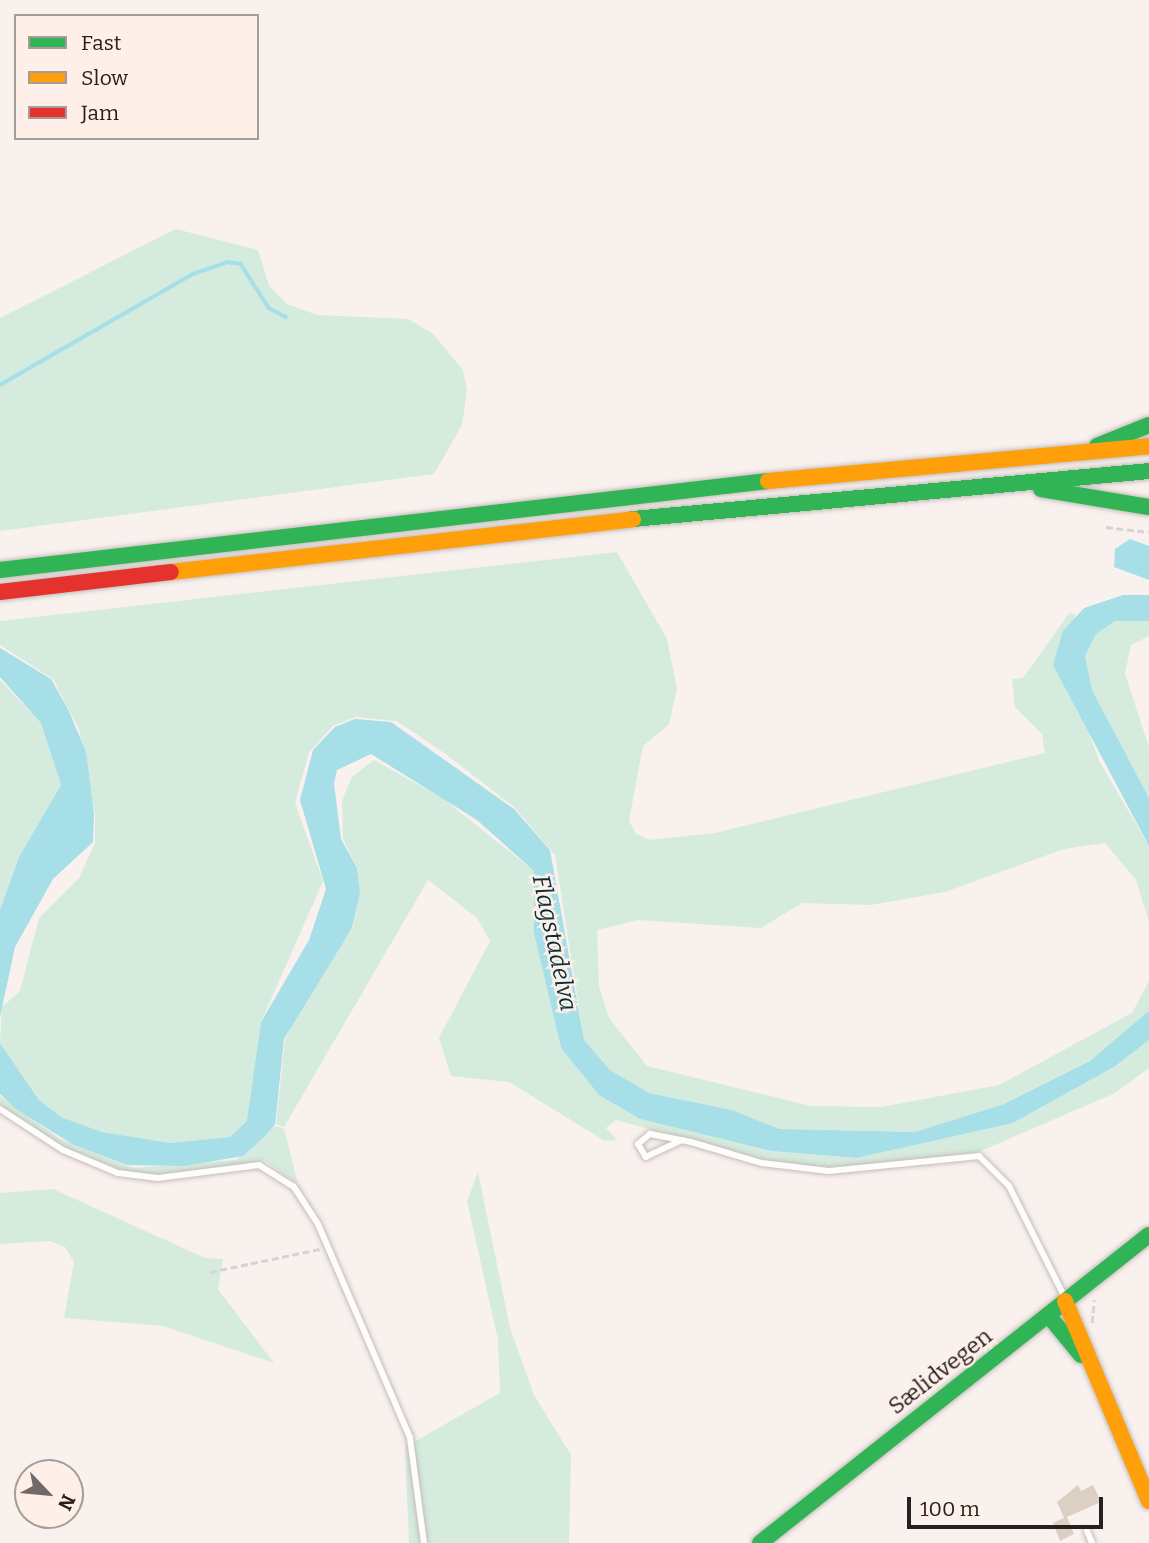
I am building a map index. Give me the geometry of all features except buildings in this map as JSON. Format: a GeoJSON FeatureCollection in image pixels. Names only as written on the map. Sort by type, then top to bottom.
{"type":"FeatureCollection","features":[{"type":"Feature","properties":{"kind":"main road"},"geometry":{"type":"LineString","coordinates":[[1091,449],[1149,425]]}},
{"type":"Feature","properties":{"kind":"main road"},"geometry":{"type":"LineString","coordinates":[[0,570],[1091,449],[1149,446]]}},
{"type":"Feature","properties":{"kind":"main road"},"geometry":{"type":"LineString","coordinates":[[0,592],[989,483],[1149,471]]}},
{"type":"Feature","properties":{"kind":"main road"},"geometry":{"type":"LineString","coordinates":[[989,483],[1149,507]]}},
{"type":"Feature","properties":{"kind":"main road","name":"Sælidvegen"},"geometry":{"type":"LineString","coordinates":[[760,1543],[1149,1235]]}},
{"type":"Feature","properties":{"kind":"main road"},"geometry":{"type":"LineString","coordinates":[[1065,1301],[1149,1501]]}},
{"type":"Feature","properties":{"kind":"main road"},"geometry":{"type":"LineString","coordinates":[[1048,1315],[1091,1368]]}},
{"type":"Feature","properties":{"kind":"lane"},"geometry":{"type":"LineString","coordinates":[[0,1109],[63,1150],[126,1175],[268,1167],[300,1194],[327,1248],[410,1438],[425,1543]]}},
{"type":"Feature","properties":{"kind":"lane"},"geometry":{"type":"LineString","coordinates":[[682,1140],[646,1157],[638,1144],[650,1134],[682,1140],[804,1170],[979,1156],[1009,1186],[1065,1301]]}},
{"type":"Feature","properties":{"kind":"lane"},"geometry":{"type":"LineString","coordinates":[[1087,1531],[1092,1543]]}},
{"type":"Feature","properties":{"kind":"path"},"geometry":{"type":"LineString","coordinates":[[1106,527],[1149,532]]}},
{"type":"Feature","properties":{"kind":"path"},"geometry":{"type":"LineString","coordinates":[[210,1272],[327,1248]]}},
{"type":"Feature","properties":{"kind":"green space"},"geometry":{"type":"Polygon","coordinates":[[[176,229],[258,250],[269,286],[287,304],[317,315],[408,319],[433,334],[463,370],[467,390],[462,425],[434,474],[0,531],[0,318],[176,229]]]}},
{"type":"Feature","properties":{"kind":"green space"},"geometry":{"type":"Polygon","coordinates":[[[617,552],[667,639],[677,689],[669,724],[643,746],[629,821],[636,834],[650,840],[715,833],[1045,753],[1042,734],[1015,707],[1012,679],[1023,678],[1070,612],[1076,615],[1059,646],[1099,761],[1149,846],[1149,922],[1136,880],[1105,843],[1064,849],[945,892],[871,905],[802,903],[761,928],[639,920],[597,930],[599,986],[609,1018],[647,1066],[811,1106],[881,1107],[999,1085],[1132,1013],[1149,981],[1149,1011],[1142,1020],[1090,1061],[1004,1104],[915,1132],[778,1129],[732,1110],[649,1093],[610,1070],[584,1040],[555,855],[515,808],[447,755],[397,721],[355,717],[333,726],[309,752],[295,803],[323,881],[261,1022],[248,1121],[230,1137],[170,1143],[102,1132],[61,1117],[39,1100],[0,1043],[2,1007],[20,991],[39,918],[79,878],[95,843],[95,815],[79,729],[53,679],[0,645],[0,621],[617,552]]]}},
{"type":"Feature","properties":{"kind":"green space"},"geometry":{"type":"Polygon","coordinates":[[[1115,621],[1149,621],[1149,636],[1131,645],[1125,674],[1149,747],[1149,798],[1092,690],[1085,656],[1096,634],[1115,621]]]}},
{"type":"Feature","properties":{"kind":"green space"},"geometry":{"type":"Polygon","coordinates":[[[0,680],[41,723],[61,785],[19,857],[0,910],[0,680]]]}},
{"type":"Feature","properties":{"kind":"green space"},"geometry":{"type":"Polygon","coordinates":[[[374,760],[442,798],[534,871],[534,933],[561,1048],[599,1095],[640,1119],[771,1151],[857,1158],[1013,1123],[1114,1067],[1149,1040],[1149,1068],[1115,1093],[974,1154],[907,1163],[829,1170],[775,1163],[616,1120],[606,1128],[617,1140],[605,1141],[509,1082],[451,1076],[439,1038],[490,941],[477,918],[428,880],[284,1127],[276,1124],[285,1040],[304,999],[353,928],[360,894],[357,868],[343,839],[342,801],[352,777],[374,760]]]}},
{"type":"Feature","properties":{"kind":"green space"},"geometry":{"type":"Polygon","coordinates":[[[0,1096],[60,1139],[133,1168],[236,1160],[276,1126],[284,1129],[298,1184],[265,1161],[153,1178],[97,1167],[0,1109],[0,1096]]]}},
{"type":"Feature","properties":{"kind":"green space"},"geometry":{"type":"Polygon","coordinates":[[[478,1172],[510,1328],[534,1395],[571,1455],[569,1543],[409,1543],[405,1447],[500,1393],[498,1340],[467,1201],[478,1172]]]}},
{"type":"Feature","properties":{"kind":"green space"},"geometry":{"type":"Polygon","coordinates":[[[53,1189],[205,1258],[223,1259],[218,1289],[274,1363],[163,1326],[64,1318],[74,1262],[65,1247],[50,1241],[0,1244],[0,1193],[53,1189]]]}},
{"type":"Feature","properties":{"kind":"water"},"geometry":{"type":"Polygon","coordinates":[[[1130,539],[1149,546],[1149,580],[1114,567],[1115,549],[1130,539]]]}},
{"type":"Feature","properties":{"kind":"water"},"geometry":{"type":"Polygon","coordinates":[[[1123,595],[1149,595],[1149,621],[1115,621],[1096,634],[1085,656],[1092,690],[1149,798],[1149,846],[1053,665],[1063,631],[1084,608],[1123,595]]]}},
{"type":"Feature","properties":{"kind":"water"},"geometry":{"type":"Polygon","coordinates":[[[0,648],[51,679],[68,709],[86,752],[94,814],[93,842],[53,879],[15,947],[0,1017],[0,910],[19,857],[61,785],[41,723],[0,677],[0,648]]]}},
{"type":"Feature","properties":{"kind":"water","name":"Flagstadelva"},"geometry":{"type":"Polygon","coordinates":[[[355,719],[391,722],[514,809],[550,850],[584,1040],[610,1070],[649,1093],[732,1110],[779,1129],[915,1132],[1004,1104],[1090,1061],[1149,1011],[1149,1040],[1114,1067],[1013,1123],[857,1158],[771,1151],[640,1119],[599,1095],[561,1048],[534,933],[534,871],[477,820],[371,754],[337,770],[334,784],[341,839],[357,868],[360,894],[352,928],[284,1039],[275,1125],[265,1136],[243,1156],[184,1166],[127,1165],[72,1144],[16,1109],[0,1094],[0,1043],[39,1100],[61,1117],[102,1132],[170,1143],[230,1137],[247,1121],[261,1022],[309,940],[326,889],[300,800],[313,750],[335,727],[355,719]]]}},
{"type":"Feature","properties":{"kind":"waterway"},"geometry":{"type":"LineString","coordinates":[[0,385],[193,274],[227,262],[241,264],[269,308],[286,317]]}},
{"type":"Feature","properties":{"kind":"traffic: fast"},"geometry":{"type":"LineString","coordinates":[[1097,446],[1149,425]]}},
{"type":"Feature","properties":{"kind":"traffic: fast"},"geometry":{"type":"LineString","coordinates":[[633,519],[1149,471]]}},
{"type":"Feature","properties":{"kind":"traffic: fast"},"geometry":{"type":"LineString","coordinates":[[0,570],[768,481]]}},
{"type":"Feature","properties":{"kind":"traffic: fast"},"geometry":{"type":"LineString","coordinates":[[1041,489],[1149,507]]}},
{"type":"Feature","properties":{"kind":"traffic: fast"},"geometry":{"type":"LineString","coordinates":[[760,1543],[1149,1235]]}},
{"type":"Feature","properties":{"kind":"traffic: fast"},"geometry":{"type":"LineString","coordinates":[[1048,1315],[1081,1355]]}},
{"type":"Feature","properties":{"kind":"traffic: slow"},"geometry":{"type":"LineString","coordinates":[[768,481],[1149,446]]}},
{"type":"Feature","properties":{"kind":"traffic: slow"},"geometry":{"type":"LineString","coordinates":[[171,572],[633,519]]}},
{"type":"Feature","properties":{"kind":"traffic: slow"},"geometry":{"type":"LineString","coordinates":[[1065,1301],[1149,1501]]}},
{"type":"Feature","properties":{"kind":"traffic: jam"},"geometry":{"type":"LineString","coordinates":[[0,592],[171,572]]}}]}
